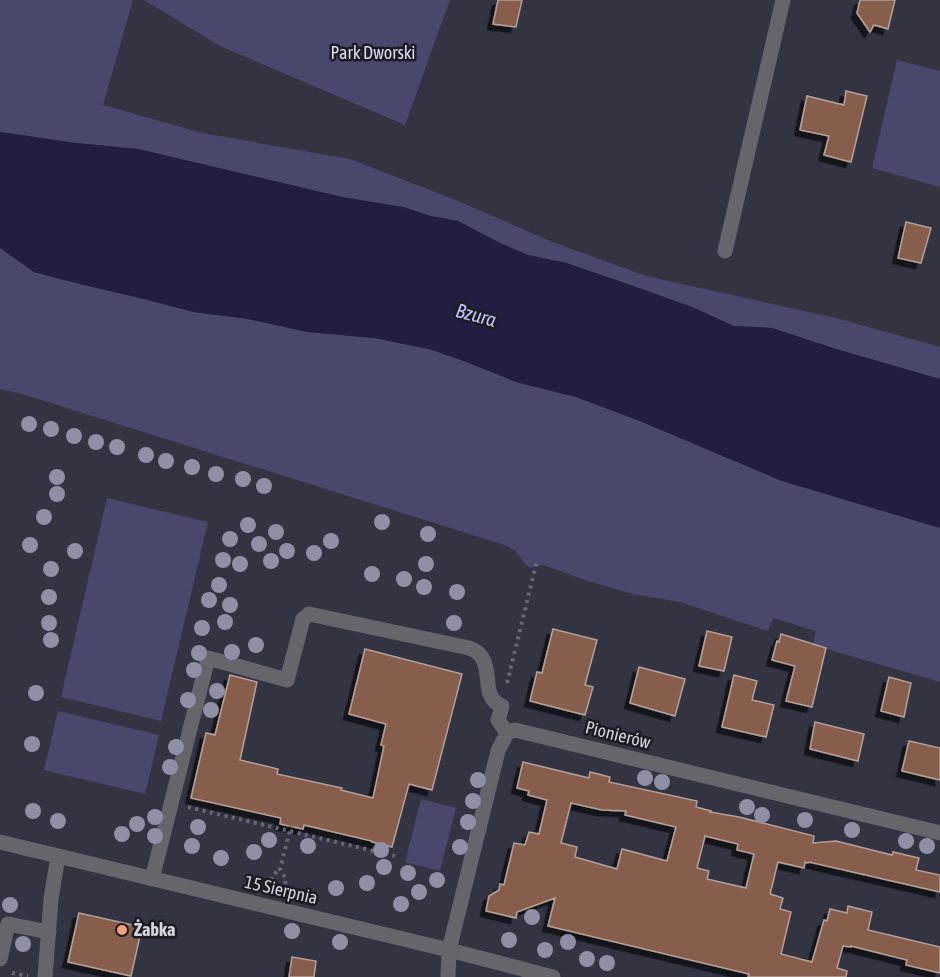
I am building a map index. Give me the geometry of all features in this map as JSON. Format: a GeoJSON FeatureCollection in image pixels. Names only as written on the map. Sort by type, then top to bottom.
{"type":"FeatureCollection","features":[{"type":"Feature","properties":{"kind":"street"},"geometry":{"type":"LineString","coordinates":[[726,251],[783,0]]}},
{"type":"Feature","properties":{"kind":"street"},"geometry":{"type":"LineString","coordinates":[[152,879],[208,658],[287,680],[303,619],[309,614],[468,648],[478,653],[486,664],[491,699],[495,704],[502,706],[498,720],[507,733],[498,751],[449,950],[448,977]]}},
{"type":"Feature","properties":{"kind":"street","name":"Pionierów"},"geometry":{"type":"LineString","coordinates":[[507,733],[515,730],[940,833]]}},
{"type":"Feature","properties":{"kind":"street","name":"15 Sierpnia"},"geometry":{"type":"LineString","coordinates":[[0,842],[553,977]]}},
{"type":"Feature","properties":{"kind":"street"},"geometry":{"type":"LineString","coordinates":[[45,977],[51,899],[58,856]]}},
{"type":"Feature","properties":{"kind":"street"},"geometry":{"type":"LineString","coordinates":[[4,966],[8,924],[49,932]]}},
{"type":"Feature","properties":{"kind":"path"},"geometry":{"type":"LineString","coordinates":[[502,706],[537,561]]}},
{"type":"Feature","properties":{"kind":"path"},"geometry":{"type":"LineString","coordinates":[[172,803],[290,829],[395,856]]}},
{"type":"Feature","properties":{"kind":"path"},"geometry":{"type":"LineString","coordinates":[[271,880],[280,869],[290,829]]}},
{"type":"Feature","properties":{"kind":"path"},"geometry":{"type":"LineString","coordinates":[[280,869],[286,879],[285,884]]}},
{"type":"Feature","properties":{"kind":"path"},"geometry":{"type":"LineString","coordinates":[[4,966],[33,977]]}},
{"type":"Feature","properties":{"kind":"green space"},"geometry":{"type":"Polygon","coordinates":[[[0,0],[133,0],[103,105],[202,133],[350,159],[458,201],[555,243],[646,276],[836,318],[940,347],[940,379],[772,328],[734,326],[692,307],[567,263],[528,255],[458,221],[431,216],[403,207],[342,197],[138,149],[0,132],[0,0]]]}},
{"type":"Feature","properties":{"kind":"green space","name":"Park Dworski"},"geometry":{"type":"Polygon","coordinates":[[[144,0],[450,0],[405,125],[220,46],[144,0]]]}},
{"type":"Feature","properties":{"kind":"green space"},"geometry":{"type":"Polygon","coordinates":[[[897,60],[940,71],[940,187],[872,168],[897,60]]]}},
{"type":"Feature","properties":{"kind":"green space"},"geometry":{"type":"Polygon","coordinates":[[[0,248],[34,272],[194,312],[248,319],[308,332],[374,338],[429,349],[516,382],[576,397],[640,421],[782,481],[940,528],[940,682],[813,645],[816,631],[773,618],[768,631],[680,602],[633,594],[543,565],[529,568],[508,546],[0,389],[0,248]]]}},
{"type":"Feature","properties":{"kind":"green space"},"geometry":{"type":"Polygon","coordinates":[[[107,498],[208,522],[161,721],[61,697],[107,498]]]}},
{"type":"Feature","properties":{"kind":"green space"},"geometry":{"type":"Polygon","coordinates":[[[58,711],[159,735],[145,794],[44,770],[58,711]]]}},
{"type":"Feature","properties":{"kind":"green space"},"geometry":{"type":"Polygon","coordinates":[[[421,799],[456,808],[440,871],[405,862],[421,799]]]}},
{"type":"Feature","properties":{"kind":"water","name":"Bzura"},"geometry":{"type":"Polygon","coordinates":[[[0,132],[138,149],[342,197],[403,207],[431,216],[458,221],[528,255],[566,263],[619,281],[692,307],[734,326],[772,328],[940,379],[940,528],[782,481],[640,421],[576,397],[516,382],[429,349],[374,338],[308,332],[248,319],[194,312],[34,272],[0,248],[0,132]]]}},
{"type":"Feature","properties":{"kind":"building"},"geometry":{"type":"Polygon","coordinates":[[[498,0],[522,0],[516,27],[493,24],[498,0]]]}},
{"type":"Feature","properties":{"kind":"building"},"geometry":{"type":"Polygon","coordinates":[[[860,0],[895,0],[888,29],[874,25],[870,32],[857,13],[860,0]]]}},
{"type":"Feature","properties":{"kind":"building"},"geometry":{"type":"Polygon","coordinates":[[[846,91],[867,96],[851,162],[824,155],[829,136],[800,130],[807,96],[844,105],[846,91]]]}},
{"type":"Feature","properties":{"kind":"building"},"geometry":{"type":"Polygon","coordinates":[[[906,222],[931,228],[921,263],[898,258],[906,222]]]}},
{"type":"Feature","properties":{"kind":"building"},"geometry":{"type":"Polygon","coordinates":[[[553,629],[597,640],[585,685],[593,687],[585,715],[530,701],[537,672],[542,673],[553,629]]]}},
{"type":"Feature","properties":{"kind":"building"},"geometry":{"type":"Polygon","coordinates":[[[707,631],[732,637],[724,671],[699,666],[707,631]]]}},
{"type":"Feature","properties":{"kind":"building"},"geometry":{"type":"Polygon","coordinates":[[[781,634],[826,648],[812,707],[786,701],[795,666],[772,660],[781,634]]]}},
{"type":"Feature","properties":{"kind":"building"},"geometry":{"type":"Polygon","coordinates":[[[365,649],[462,674],[432,790],[409,784],[392,847],[304,825],[303,829],[280,824],[281,818],[191,798],[206,733],[215,735],[230,675],[257,682],[240,760],[278,769],[277,774],[342,788],[341,790],[373,798],[384,746],[381,745],[386,724],[349,714],[365,649]]]}},
{"type":"Feature","properties":{"kind":"building"},"geometry":{"type":"Polygon","coordinates":[[[639,667],[685,679],[675,716],[630,703],[639,667]]]}},
{"type":"Feature","properties":{"kind":"building"},"geometry":{"type":"Polygon","coordinates":[[[734,675],[757,681],[752,700],[774,705],[766,737],[722,727],[734,675]]]}},
{"type":"Feature","properties":{"kind":"building"},"geometry":{"type":"Polygon","coordinates":[[[889,677],[911,683],[904,717],[881,711],[889,677]]]}},
{"type":"Feature","properties":{"kind":"building"},"geometry":{"type":"Polygon","coordinates":[[[815,722],[864,734],[858,761],[810,749],[815,722]]]}},
{"type":"Feature","properties":{"kind":"building"},"geometry":{"type":"Polygon","coordinates":[[[909,741],[940,748],[940,780],[902,771],[909,741]]]}},
{"type":"Feature","properties":{"kind":"building"},"geometry":{"type":"Polygon","coordinates":[[[523,762],[589,778],[590,772],[610,777],[609,782],[697,801],[696,807],[710,812],[814,836],[813,843],[836,841],[892,855],[893,852],[919,858],[916,870],[940,875],[940,892],[809,862],[805,862],[804,868],[778,862],[770,894],[783,898],[780,909],[791,912],[781,954],[812,962],[824,920],[827,921],[830,909],[847,913],[848,906],[872,912],[868,930],[940,947],[940,973],[906,965],[907,960],[843,946],[837,968],[847,971],[846,977],[748,977],[749,974],[548,926],[555,898],[517,912],[516,918],[486,911],[489,896],[499,890],[500,884],[504,885],[514,843],[525,845],[529,832],[539,834],[547,800],[528,795],[529,791],[517,788],[523,762]],[[571,803],[561,843],[577,847],[575,857],[617,869],[622,849],[667,861],[676,827],[625,815],[626,811],[602,810],[571,803]],[[705,836],[697,868],[709,871],[707,879],[746,888],[754,854],[737,850],[738,844],[705,836]]]}},
{"type":"Feature","properties":{"kind":"building"},"geometry":{"type":"Polygon","coordinates":[[[79,913],[142,927],[131,976],[68,962],[79,913]]]}},
{"type":"Feature","properties":{"kind":"building"},"geometry":{"type":"Polygon","coordinates":[[[292,957],[316,961],[314,977],[289,977],[292,957]]]}},
{"type":"Feature","properties":{"kind":"place","name":"Żabka"},"geometry":{"type":"Point","coordinates":[122,930]}}]}
